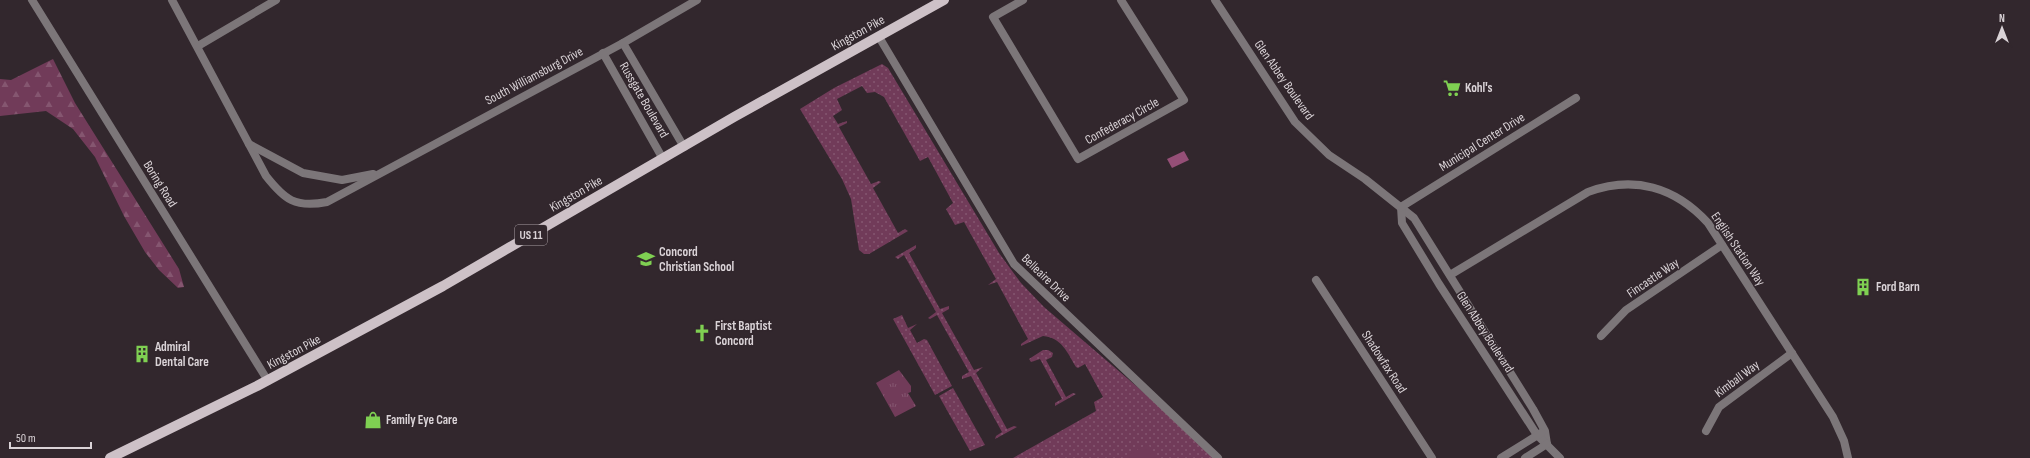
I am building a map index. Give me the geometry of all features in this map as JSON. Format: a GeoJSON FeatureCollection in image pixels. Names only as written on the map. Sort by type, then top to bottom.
{"type":"FeatureCollection","features":[{"type":"Feature","properties":{"kind":"main road","name":"Kingston Pike"},"geometry":{"type":"LineString","coordinates":[[110,458],[268,381],[443,286],[734,117],[944,0]]}},
{"type":"Feature","properties":{"kind":"street","name":"Boring Road"},"geometry":{"type":"LineString","coordinates":[[32,0],[268,381]]}},
{"type":"Feature","properties":{"kind":"street","name":"South Williamsburg Drive"},"geometry":{"type":"LineString","coordinates":[[172,0],[198,46],[266,176],[280,194],[303,204],[328,202],[623,43],[697,0]]}},
{"type":"Feature","properties":{"kind":"street"},"geometry":{"type":"LineString","coordinates":[[198,46],[276,0]]}},
{"type":"Feature","properties":{"kind":"street","name":"Confederacy Circle"},"geometry":{"type":"LineString","coordinates":[[1023,0],[993,17],[1078,159],[1184,100],[1121,0]]}},
{"type":"Feature","properties":{"kind":"street","name":"Glen Abbey Boulevard"},"geometry":{"type":"LineString","coordinates":[[1215,0],[1295,122],[1329,155],[1414,218],[1533,408],[1541,433]]}},
{"type":"Feature","properties":{"kind":"street","name":"Belleaire Drive"},"geometry":{"type":"LineString","coordinates":[[879,36],[1014,264],[1218,458]]}},
{"type":"Feature","properties":{"kind":"street","name":"Russgate Boulevard"},"geometry":{"type":"LineString","coordinates":[[623,43],[684,147]]}},
{"type":"Feature","properties":{"kind":"street","name":"Russgate Boulevard"},"geometry":{"type":"LineString","coordinates":[[603,53],[663,158]]}},
{"type":"Feature","properties":{"kind":"street","name":"Municipal Center Drive"},"geometry":{"type":"LineString","coordinates":[[1401,207],[1576,98]]}},
{"type":"Feature","properties":{"kind":"street","name":"South Williamsburg Drive"},"geometry":{"type":"LineString","coordinates":[[249,144],[303,173],[315,176],[342,180],[382,172]]}},
{"type":"Feature","properties":{"kind":"street","name":"English Station Way"},"geometry":{"type":"LineString","coordinates":[[1450,275],[1576,197],[1599,188],[1614,185],[1643,185],[1666,191],[1678,197],[1703,218],[1722,245],[1833,417],[1844,441],[1848,458]]}},
{"type":"Feature","properties":{"kind":"street","name":"Glen Abbey Boulevard"},"geometry":{"type":"LineString","coordinates":[[1401,207],[1402,223],[1439,284],[1547,444]]}},
{"type":"Feature","properties":{"kind":"street","name":"Fincastle Way"},"geometry":{"type":"LineString","coordinates":[[1601,336],[1626,310],[1722,245]]}},
{"type":"Feature","properties":{"kind":"street","name":"Shadowfax Road"},"geometry":{"type":"LineString","coordinates":[[1316,280],[1432,458]]}},
{"type":"Feature","properties":{"kind":"street","name":"Kimball Way"},"geometry":{"type":"LineString","coordinates":[[1706,431],[1719,407],[1792,354]]}},
{"type":"Feature","properties":{"kind":"street"},"geometry":{"type":"LineString","coordinates":[[1501,458],[1541,433]]}},
{"type":"Feature","properties":{"kind":"street"},"geometry":{"type":"LineString","coordinates":[[1525,458],[1547,444],[1560,458]]}},
{"type":"Feature","properties":{"kind":"green space"},"geometry":{"type":"Polygon","coordinates":[[[53,59],[75,103],[179,269],[184,287],[178,288],[159,270],[145,252],[124,216],[95,157],[73,129],[46,111],[0,116],[0,79],[11,80],[53,59]]]}},
{"type":"Feature","properties":{"kind":"green space"},"geometry":{"type":"Polygon","coordinates":[[[882,64],[888,68],[999,253],[1021,283],[1044,307],[1183,426],[1215,458],[1013,458],[1096,411],[1094,402],[1103,397],[1085,364],[1078,368],[1076,367],[1067,351],[1055,340],[1050,337],[1043,336],[1021,346],[1021,344],[1028,339],[997,282],[988,285],[996,279],[964,222],[955,225],[946,209],[953,203],[928,157],[920,161],[884,97],[875,92],[867,93],[862,86],[837,99],[842,110],[833,116],[838,124],[847,121],[847,123],[839,127],[871,184],[879,181],[881,182],[873,188],[898,233],[905,229],[908,231],[869,254],[864,254],[859,250],[851,199],[842,179],[800,109],[834,88],[882,64]]]}},
{"type":"Feature","properties":{"kind":"green space"},"geometry":{"type":"Polygon","coordinates":[[[916,245],[916,248],[909,253],[940,309],[949,306],[949,309],[942,313],[974,370],[983,367],[976,373],[1007,429],[1014,426],[1017,427],[995,439],[996,436],[1002,432],[971,376],[962,379],[962,376],[969,372],[937,315],[930,319],[928,318],[936,312],[904,255],[898,259],[895,257],[916,245]]]}},
{"type":"Feature","properties":{"kind":"green space"},"geometry":{"type":"Polygon","coordinates":[[[902,315],[908,328],[917,324],[910,330],[917,343],[924,339],[927,340],[952,386],[935,395],[893,319],[902,315]]]}},
{"type":"Feature","properties":{"kind":"green space"},"geometry":{"type":"Polygon","coordinates":[[[1043,350],[1048,350],[1053,353],[1052,357],[1046,360],[1066,397],[1073,393],[1076,394],[1055,406],[1055,403],[1062,399],[1040,359],[1031,362],[1029,359],[1043,350]]]}},
{"type":"Feature","properties":{"kind":"green space"},"geometry":{"type":"Polygon","coordinates":[[[899,370],[911,386],[911,392],[908,393],[916,406],[895,417],[876,383],[899,370]]]}},
{"type":"Feature","properties":{"kind":"green space"},"geometry":{"type":"Polygon","coordinates":[[[953,388],[985,445],[970,451],[939,396],[953,388]]]}},
{"type":"Feature","properties":{"kind":"green space"},"geometry":{"type":"Polygon","coordinates":[[[1148,444],[1156,458],[1122,458],[1148,444]]]}},
{"type":"Feature","properties":{"kind":"shaded area"},"geometry":{"type":"Polygon","coordinates":[[[1184,151],[1189,160],[1172,168],[1167,159],[1184,151]]]}},
{"type":"Feature","properties":{"kind":"place","name":"Kohl's"},"geometry":{"type":"Point","coordinates":[1452,88]}},
{"type":"Feature","properties":{"kind":"place","name":"Concord Christian School"},"geometry":{"type":"Point","coordinates":[646,259]}},
{"type":"Feature","properties":{"kind":"place","name":"Ford Barn"},"geometry":{"type":"Point","coordinates":[1863,287]}},
{"type":"Feature","properties":{"kind":"place","name":"First Baptist Concord"},"geometry":{"type":"Point","coordinates":[702,333]}},
{"type":"Feature","properties":{"kind":"place","name":"Admiral Dental Care"},"geometry":{"type":"Point","coordinates":[142,354]}},
{"type":"Feature","properties":{"kind":"place","name":"Family Eye Care"},"geometry":{"type":"Point","coordinates":[373,420]}}]}
